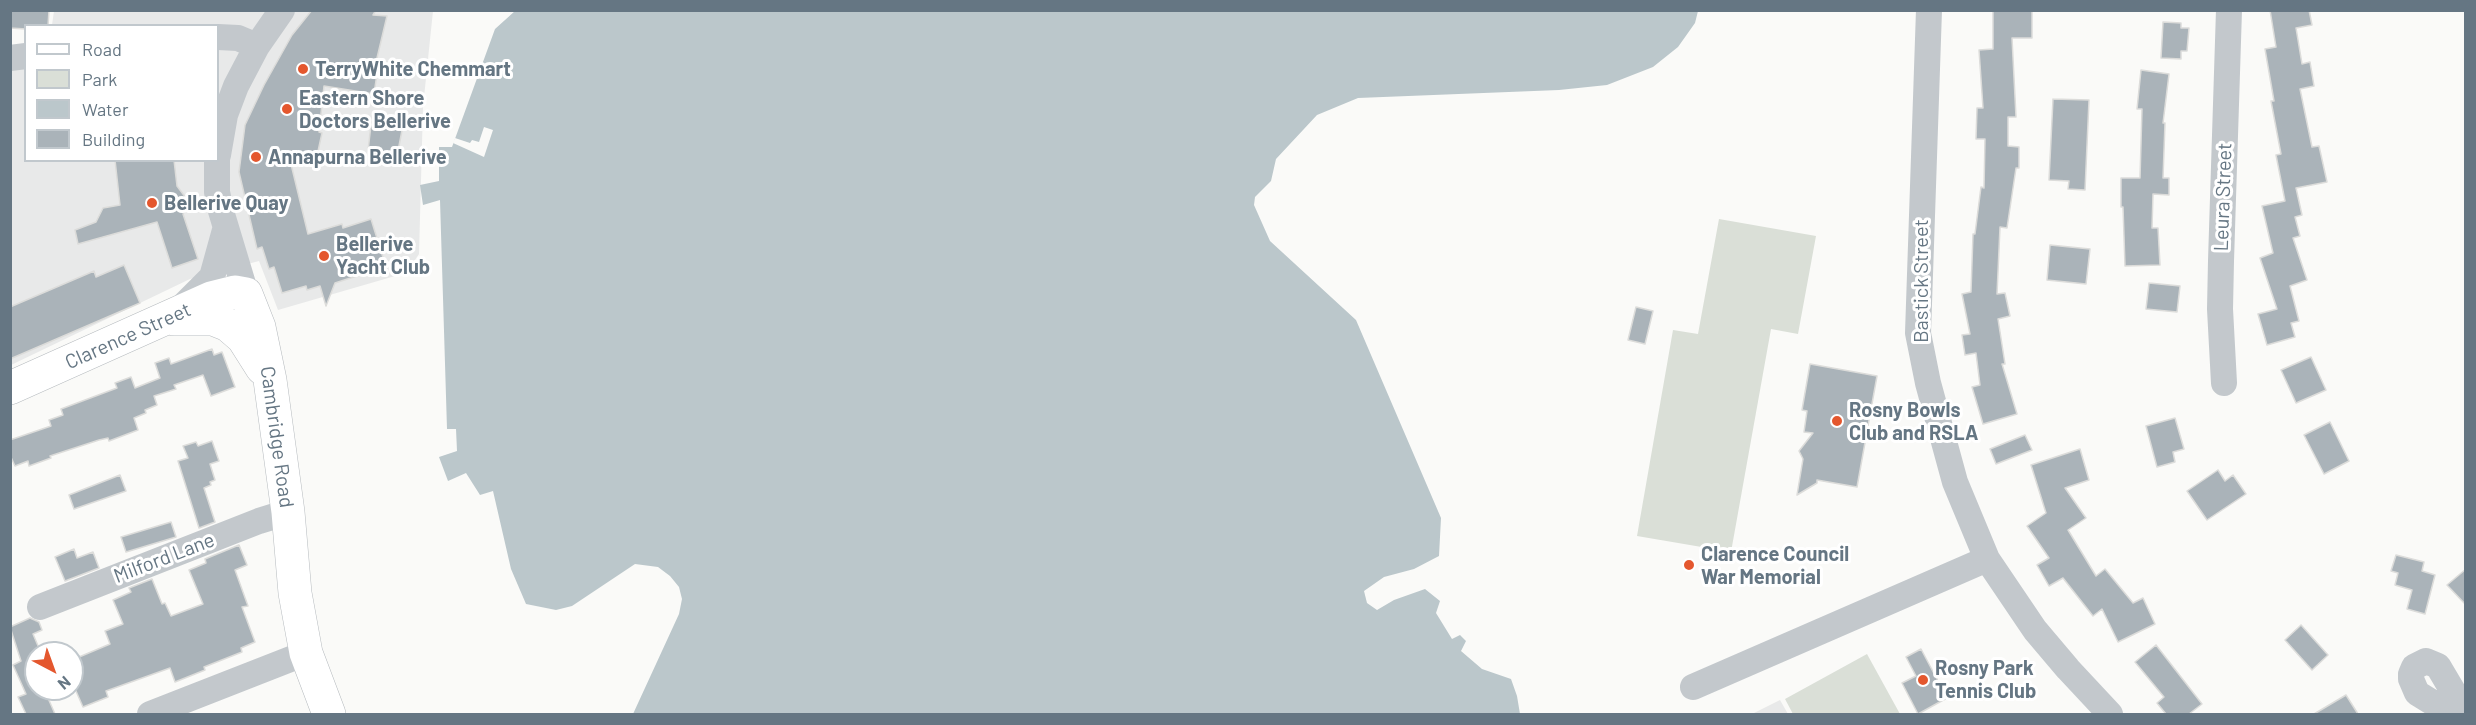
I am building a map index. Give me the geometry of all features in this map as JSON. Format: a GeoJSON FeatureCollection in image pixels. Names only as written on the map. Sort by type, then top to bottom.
{"type":"FeatureCollection","features":[{"type":"Feature","properties":{"kind":"main road","name":"Clarence Street"},"geometry":{"type":"LineString","coordinates":[[10,388],[222,294],[235,292],[246,294]]}},
{"type":"Feature","properties":{"kind":"main road","name":"Cambridge Road"},"geometry":{"type":"LineString","coordinates":[[246,294],[259,327],[270,380],[288,512],[295,593],[306,653],[329,714]]}},
{"type":"Feature","properties":{"kind":"main road"},"geometry":{"type":"LineString","coordinates":[[167,320],[213,319],[228,325],[245,341],[270,380]]}},
{"type":"Feature","properties":{"kind":"street"},"geometry":{"type":"LineString","coordinates":[[219,149],[225,115],[233,92],[257,46],[282,10]]}},
{"type":"Feature","properties":{"kind":"street","name":"Bastick Street"},"geometry":{"type":"LineString","coordinates":[[1929,10],[1918,333],[1928,383],[1955,482],[1987,559],[2035,630],[2110,714]]}},
{"type":"Feature","properties":{"kind":"street","name":"Leura Street"},"geometry":{"type":"LineString","coordinates":[[2224,383],[2220,309],[2229,10]]}},
{"type":"Feature","properties":{"kind":"street"},"geometry":{"type":"LineString","coordinates":[[219,37],[238,38],[257,46]]}},
{"type":"Feature","properties":{"kind":"street","name":"Cambridge Road"},"geometry":{"type":"LineString","coordinates":[[217,162],[217,192],[225,230],[246,294]]}},
{"type":"Feature","properties":{"kind":"street"},"geometry":{"type":"LineString","coordinates":[[167,320],[199,292],[212,277],[225,230]]}},
{"type":"Feature","properties":{"kind":"street","name":"Milford Lane"},"geometry":{"type":"LineString","coordinates":[[40,607],[259,521],[288,512]]}},
{"type":"Feature","properties":{"kind":"street"},"geometry":{"type":"LineString","coordinates":[[1693,687],[1766,653],[1987,559]]}},
{"type":"Feature","properties":{"kind":"street"},"geometry":{"type":"LineString","coordinates":[[150,714],[306,653]]}},
{"type":"Feature","properties":{"kind":"shaded area"},"geometry":{"type":"Polygon","coordinates":[[[54,11],[433,11],[423,107],[419,254],[402,274],[278,310],[259,261],[190,279],[11,365],[11,66],[24,65],[24,162],[219,162],[219,24],[52,24],[54,11]]]}},
{"type":"Feature","properties":{"kind":"shaded area"},"geometry":{"type":"Polygon","coordinates":[[[1780,700],[1788,714],[1752,714],[1780,700]]]}},
{"type":"Feature","properties":{"kind":"green space"},"geometry":{"type":"Polygon","coordinates":[[[1719,219],[1816,236],[1798,334],[1771,329],[1731,552],[1637,536],[1673,330],[1698,334],[1719,219]]]}},
{"type":"Feature","properties":{"kind":"green space"},"geometry":{"type":"Polygon","coordinates":[[[1867,654],[1900,714],[1793,714],[1785,699],[1867,654]]]}},
{"type":"Feature","properties":{"kind":"water"},"geometry":{"type":"Polygon","coordinates":[[[515,11],[1698,11],[1695,23],[1678,47],[1653,67],[1607,85],[1559,90],[1358,98],[1317,115],[1276,159],[1271,181],[1255,197],[1254,205],[1270,241],[1356,320],[1441,518],[1439,556],[1414,569],[1384,577],[1364,591],[1367,603],[1377,610],[1394,600],[1425,589],[1440,601],[1436,613],[1452,639],[1460,635],[1466,641],[1461,651],[1482,669],[1511,679],[1520,714],[633,714],[679,614],[682,599],[679,587],[658,567],[635,564],[572,606],[556,610],[526,604],[511,569],[493,491],[480,495],[466,473],[448,481],[439,457],[457,451],[456,429],[447,429],[440,200],[423,205],[420,185],[439,181],[439,147],[452,147],[495,29],[515,11]]]}},
{"type":"Feature","properties":{"kind":"pier"},"geometry":{"type":"Polygon","coordinates":[[[484,127],[493,130],[484,157],[453,143],[455,138],[470,143],[472,140],[479,142],[484,127]]]}},
{"type":"Feature","properties":{"kind":"building"},"geometry":{"type":"Polygon","coordinates":[[[10,10],[49,10],[48,24],[24,24],[24,29],[10,28],[10,10]]]}},
{"type":"Feature","properties":{"kind":"building"},"geometry":{"type":"Polygon","coordinates":[[[312,10],[376,10],[373,15],[387,16],[377,58],[379,60],[374,94],[324,86],[319,132],[322,133],[315,165],[290,160],[308,234],[342,224],[343,228],[371,219],[385,264],[335,283],[326,306],[320,286],[307,290],[306,286],[282,293],[274,267],[269,269],[262,247],[257,249],[239,172],[245,125],[292,35],[312,10]]]}},
{"type":"Feature","properties":{"kind":"building"},"geometry":{"type":"Polygon","coordinates":[[[1993,10],[2032,10],[2032,38],[2012,38],[2016,117],[2008,117],[2008,146],[2019,147],[2019,168],[2016,168],[2007,228],[2000,227],[1997,294],[2005,293],[2010,316],[1998,319],[2005,364],[2002,364],[2017,414],[1983,424],[1972,387],[1980,385],[1976,353],[1965,355],[1962,335],[1970,334],[1962,294],[1971,292],[1973,234],[1975,234],[1981,187],[1984,188],[1985,139],[1976,139],[1977,108],[1983,108],[1979,50],[1993,49],[1993,10]]]}},
{"type":"Feature","properties":{"kind":"building"},"geometry":{"type":"Polygon","coordinates":[[[2270,10],[2309,10],[2312,25],[2296,28],[2302,64],[2310,62],[2314,86],[2300,89],[2312,147],[2319,146],[2327,182],[2296,188],[2302,215],[2295,217],[2300,236],[2293,238],[2307,280],[2290,286],[2299,321],[2291,323],[2295,337],[2267,345],[2258,314],[2277,309],[2260,258],[2273,253],[2262,206],[2285,201],[2276,155],[2281,154],[2271,101],[2274,101],[2265,49],[2276,47],[2270,10]]]}},
{"type":"Feature","properties":{"kind":"building"},"geometry":{"type":"Polygon","coordinates":[[[2163,22],[2181,23],[2181,28],[2189,28],[2187,51],[2181,51],[2181,59],[2161,58],[2163,22]]]}},
{"type":"Feature","properties":{"kind":"building"},"geometry":{"type":"Polygon","coordinates":[[[2141,70],[2169,74],[2163,123],[2165,123],[2163,178],[2169,178],[2169,195],[2153,194],[2152,228],[2158,228],[2160,265],[2125,266],[2121,178],[2140,178],[2142,109],[2137,109],[2141,70]]]}},
{"type":"Feature","properties":{"kind":"building"},"geometry":{"type":"Polygon","coordinates":[[[2053,99],[2089,100],[2085,190],[2068,189],[2069,181],[2049,180],[2053,99]]]}},
{"type":"Feature","properties":{"kind":"building"},"geometry":{"type":"Polygon","coordinates":[[[372,116],[404,120],[398,151],[390,151],[390,153],[368,151],[372,116]]]}},
{"type":"Feature","properties":{"kind":"building","name":"Bellerive Quay"},"geometry":{"type":"Polygon","coordinates":[[[115,162],[174,162],[177,186],[186,198],[187,207],[183,214],[198,259],[172,268],[157,222],[78,244],[75,230],[96,222],[103,208],[120,205],[115,162]]]}},
{"type":"Feature","properties":{"kind":"building"},"geometry":{"type":"Polygon","coordinates":[[[2050,245],[2090,249],[2086,284],[2047,280],[2050,245]]]}},
{"type":"Feature","properties":{"kind":"building"},"geometry":{"type":"Polygon","coordinates":[[[124,265],[140,303],[10,359],[10,307],[94,271],[96,277],[124,265]]]}},
{"type":"Feature","properties":{"kind":"building"},"geometry":{"type":"Polygon","coordinates":[[[2149,283],[2180,286],[2177,312],[2146,309],[2149,283]]]}},
{"type":"Feature","properties":{"kind":"building"},"geometry":{"type":"Polygon","coordinates":[[[1636,307],[1653,311],[1645,344],[1628,340],[1636,307]]]}},
{"type":"Feature","properties":{"kind":"building"},"geometry":{"type":"Polygon","coordinates":[[[212,349],[214,355],[222,352],[235,387],[211,396],[203,375],[174,385],[176,389],[154,396],[157,405],[134,418],[138,430],[109,441],[108,438],[99,440],[50,456],[51,458],[29,466],[28,461],[15,466],[10,455],[10,440],[51,426],[49,420],[63,415],[61,409],[117,388],[115,383],[131,377],[135,388],[160,378],[155,363],[169,358],[171,364],[212,349]]]}},
{"type":"Feature","properties":{"kind":"building"},"geometry":{"type":"Polygon","coordinates":[[[2311,357],[2326,390],[2296,403],[2281,370],[2311,357]]]}},
{"type":"Feature","properties":{"kind":"building","name":"Rosny Bowls Club and RSLA"},"geometry":{"type":"Polygon","coordinates":[[[1810,364],[1877,376],[1857,487],[1817,480],[1817,483],[1797,495],[1803,459],[1799,451],[1813,433],[1804,432],[1807,411],[1802,410],[1810,364]]]}},
{"type":"Feature","properties":{"kind":"building"},"geometry":{"type":"Polygon","coordinates":[[[2175,418],[2184,449],[2173,452],[2175,462],[2157,467],[2146,426],[2175,418]]]}},
{"type":"Feature","properties":{"kind":"building"},"geometry":{"type":"Polygon","coordinates":[[[2330,422],[2349,461],[2324,474],[2304,435],[2330,422]]]}},
{"type":"Feature","properties":{"kind":"building"},"geometry":{"type":"Polygon","coordinates":[[[2025,435],[2032,450],[1996,464],[1990,449],[2025,435]]]}},
{"type":"Feature","properties":{"kind":"building"},"geometry":{"type":"Polygon","coordinates":[[[212,441],[219,461],[210,464],[215,480],[204,488],[215,522],[199,528],[178,461],[188,458],[183,446],[196,442],[198,446],[212,441]]]}},
{"type":"Feature","properties":{"kind":"building"},"geometry":{"type":"Polygon","coordinates":[[[2080,449],[2089,480],[2065,488],[2086,518],[2068,530],[2096,576],[2105,569],[2133,603],[2143,598],[2155,624],[2118,642],[2102,609],[2093,616],[2063,578],[2049,586],[2037,565],[2049,558],[2027,526],[2046,513],[2031,465],[2080,449]]]}},
{"type":"Feature","properties":{"kind":"building"},"geometry":{"type":"Polygon","coordinates":[[[2218,470],[2225,481],[2233,475],[2246,494],[2207,520],[2187,491],[2218,470]]]}},
{"type":"Feature","properties":{"kind":"building"},"geometry":{"type":"Polygon","coordinates":[[[120,475],[126,491],[74,509],[69,495],[120,475]]]}},
{"type":"Feature","properties":{"kind":"building"},"geometry":{"type":"Polygon","coordinates":[[[171,522],[176,537],[126,552],[121,537],[171,522]]]}},
{"type":"Feature","properties":{"kind":"building"},"geometry":{"type":"Polygon","coordinates":[[[239,545],[247,565],[235,570],[248,606],[242,607],[255,642],[241,648],[242,652],[204,667],[205,670],[175,682],[170,668],[106,691],[108,697],[83,707],[80,701],[84,701],[84,655],[110,644],[105,631],[123,624],[113,600],[131,592],[129,588],[152,579],[162,604],[165,603],[171,616],[203,604],[189,570],[206,563],[205,559],[239,545]]]}},
{"type":"Feature","properties":{"kind":"building"},"geometry":{"type":"Polygon","coordinates":[[[74,549],[77,558],[93,552],[99,568],[65,581],[55,557],[74,549]]]}},
{"type":"Feature","properties":{"kind":"building"},"geometry":{"type":"Polygon","coordinates":[[[2396,555],[2424,562],[2422,571],[2435,575],[2425,614],[2407,609],[2412,590],[2395,585],[2398,573],[2391,571],[2396,555]]]}},
{"type":"Feature","properties":{"kind":"building"},"geometry":{"type":"Polygon","coordinates":[[[2466,569],[2466,605],[2447,585],[2466,569]]]}},
{"type":"Feature","properties":{"kind":"building"},"geometry":{"type":"Polygon","coordinates":[[[30,618],[39,622],[42,630],[33,634],[36,641],[24,641],[24,690],[13,665],[21,661],[10,627],[30,618]]]}},
{"type":"Feature","properties":{"kind":"building"},"geometry":{"type":"Polygon","coordinates":[[[2301,625],[2328,655],[2312,670],[2285,640],[2301,625]]]}},
{"type":"Feature","properties":{"kind":"building"},"geometry":{"type":"Polygon","coordinates":[[[2156,645],[2202,704],[2189,714],[2166,714],[2157,703],[2164,697],[2135,662],[2156,645]]]}},
{"type":"Feature","properties":{"kind":"building","name":"Rosny Park Tennis Club"},"geometry":{"type":"Polygon","coordinates":[[[1921,649],[1947,698],[1918,714],[1902,683],[1916,676],[1906,657],[1921,649]]]}},
{"type":"Feature","properties":{"kind":"building"},"geometry":{"type":"Polygon","coordinates":[[[24,695],[24,701],[49,701],[55,714],[26,714],[18,697],[24,695]]]}},
{"type":"Feature","properties":{"kind":"building"},"geometry":{"type":"Polygon","coordinates":[[[2346,695],[2358,714],[2314,714],[2346,695]]]}},
{"type":"Feature","properties":{"kind":"place","name":"TerryWhite Chemmart"},"geometry":{"type":"Point","coordinates":[303,69]}},
{"type":"Feature","properties":{"kind":"place","name":"Eastern Shore Doctors Bellerive"},"geometry":{"type":"Point","coordinates":[287,109]}},
{"type":"Feature","properties":{"kind":"place","name":"Annapurna Bellerive"},"geometry":{"type":"Point","coordinates":[256,157]}},
{"type":"Feature","properties":{"kind":"place","name":"Bellerive Quay"},"geometry":{"type":"Point","coordinates":[152,203]}},
{"type":"Feature","properties":{"kind":"place","name":"Bellerive Yacht Club"},"geometry":{"type":"Point","coordinates":[324,256]}},
{"type":"Feature","properties":{"kind":"place","name":"Rosny Bowls Club and RSLA"},"geometry":{"type":"Point","coordinates":[1837,421]}},
{"type":"Feature","properties":{"kind":"place","name":"Clarence Council War Memorial"},"geometry":{"type":"Point","coordinates":[1689,565]}},
{"type":"Feature","properties":{"kind":"place","name":"Rosny Park Tennis Club"},"geometry":{"type":"Point","coordinates":[1923,680]}}]}
